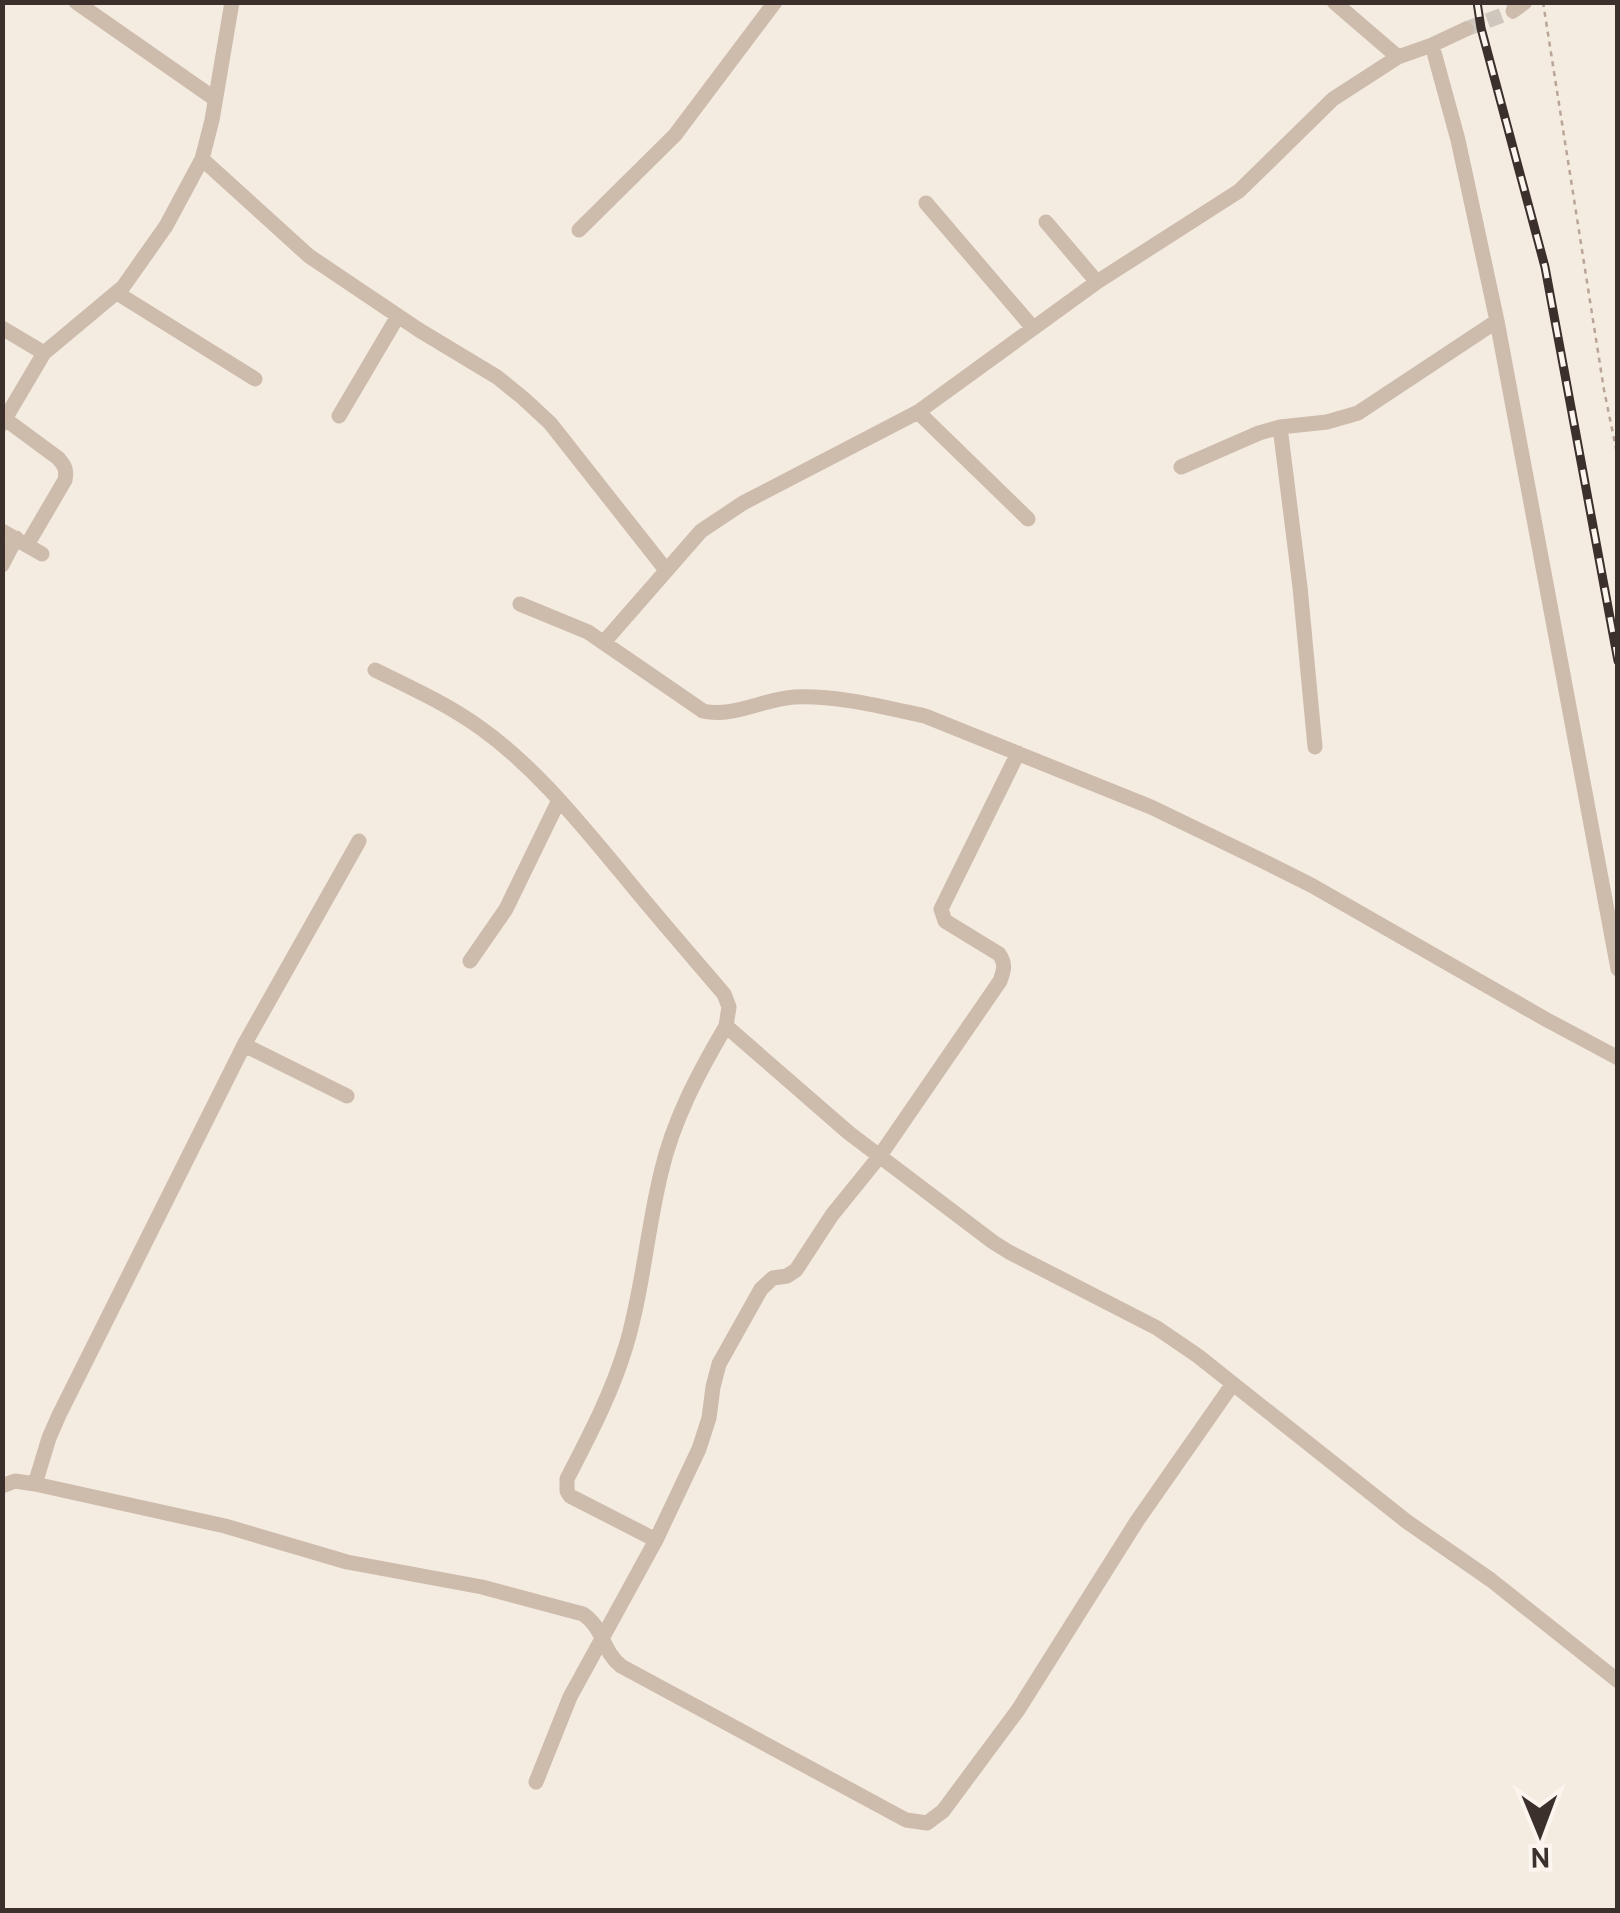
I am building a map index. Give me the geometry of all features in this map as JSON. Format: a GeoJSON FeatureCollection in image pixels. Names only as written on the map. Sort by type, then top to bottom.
{"type":"FeatureCollection","features":[{"type":"Feature","properties":{"kind":"street"},"geometry":{"type":"LineString","coordinates":[[76,2],[215,99]]}},
{"type":"Feature","properties":{"kind":"street"},"geometry":{"type":"LineString","coordinates":[[2,565],[15,538],[67,473],[58,458],[4,421],[44,353],[117,293],[156,244],[202,159],[232,2]]}},
{"type":"Feature","properties":{"kind":"street"},"geometry":{"type":"LineString","coordinates":[[579,230],[675,135],[776,2]]}},
{"type":"Feature","properties":{"kind":"street"},"geometry":{"type":"LineString","coordinates":[[1334,2],[1398,57]]}},
{"type":"Feature","properties":{"kind":"street"},"geometry":{"type":"LineString","coordinates":[[604,642],[701,531],[918,412],[1097,282],[1239,192],[1333,99],[1398,57],[1466,29]]}},
{"type":"Feature","properties":{"kind":"street"},"geometry":{"type":"LineString","coordinates":[[1432,45],[1498,321],[1618,968]]}},
{"type":"Feature","properties":{"kind":"street"},"geometry":{"type":"LineString","coordinates":[[202,159],[309,256],[498,377],[523,398],[550,423],[666,570]]}},
{"type":"Feature","properties":{"kind":"street"},"geometry":{"type":"LineString","coordinates":[[926,203],[1032,328]]}},
{"type":"Feature","properties":{"kind":"street"},"geometry":{"type":"LineString","coordinates":[[1046,222],[1097,282]]}},
{"type":"Feature","properties":{"kind":"street"},"geometry":{"type":"LineString","coordinates":[[117,293],[256,379]]}},
{"type":"Feature","properties":{"kind":"street"},"geometry":{"type":"LineString","coordinates":[[339,416],[398,316]]}},
{"type":"Feature","properties":{"kind":"street"},"geometry":{"type":"LineString","coordinates":[[1180,467],[1280,426],[1327,422],[1358,413],[1498,321]]}},
{"type":"Feature","properties":{"kind":"street"},"geometry":{"type":"LineString","coordinates":[[2,328],[44,353]]}},
{"type":"Feature","properties":{"kind":"street"},"geometry":{"type":"LineString","coordinates":[[918,412],[1028,519]]}},
{"type":"Feature","properties":{"kind":"street"},"geometry":{"type":"LineString","coordinates":[[1280,426],[1315,747]]}},
{"type":"Feature","properties":{"kind":"street"},"geometry":{"type":"LineString","coordinates":[[15,538],[42,554]]}},
{"type":"Feature","properties":{"kind":"street"},"geometry":{"type":"LineString","coordinates":[[520,604],[575,625],[703,711],[722,714],[790,698],[832,699],[925,716],[1151,807],[1311,885],[1618,1058]]}},
{"type":"Feature","properties":{"kind":"street"},"geometry":{"type":"LineString","coordinates":[[375,670],[446,704],[515,756],[559,800],[724,994],[729,1007],[726,1026],[692,1087],[661,1172],[626,1348],[601,1411],[566,1479],[570,1496],[656,1540]]}},
{"type":"Feature","properties":{"kind":"street"},"geometry":{"type":"LineString","coordinates":[[536,1782],[570,1698],[656,1540],[706,1431],[720,1364],[761,1288],[773,1278],[796,1270],[1000,981],[1004,962],[999,954],[945,921],[940,909],[1018,753]]}},
{"type":"Feature","properties":{"kind":"street"},"geometry":{"type":"LineString","coordinates":[[470,961],[506,910],[559,800]]}},
{"type":"Feature","properties":{"kind":"street"},"geometry":{"type":"LineString","coordinates":[[36,1484],[59,1414],[244,1045],[359,841]]}},
{"type":"Feature","properties":{"kind":"street"},"geometry":{"type":"LineString","coordinates":[[726,1026],[879,1157],[993,1242],[1157,1328],[1198,1356],[1618,1680]]}},
{"type":"Feature","properties":{"kind":"street"},"geometry":{"type":"LineString","coordinates":[[244,1045],[347,1096]]}},
{"type":"Feature","properties":{"kind":"street"},"geometry":{"type":"LineString","coordinates":[[2,1486],[16,1481],[36,1484],[225,1526],[347,1562],[482,1587],[583,1614],[594,1621],[610,1655],[620,1666],[906,1820],[926,1823],[943,1811],[1018,1710],[1136,1521],[1232,1385]]}},
{"type":"Feature","properties":{"kind":"path"},"geometry":{"type":"LineString","coordinates":[[1543,2],[1618,458]]}},
{"type":"Feature","properties":{"kind":"tunnel"},"geometry":{"type":"LineString","coordinates":[[1466,29],[1513,11]]}},
{"type":"Feature","properties":{"kind":"railway"},"geometry":{"type":"LineString","coordinates":[[1477,2],[1545,267],[1618,661]]}}]}
